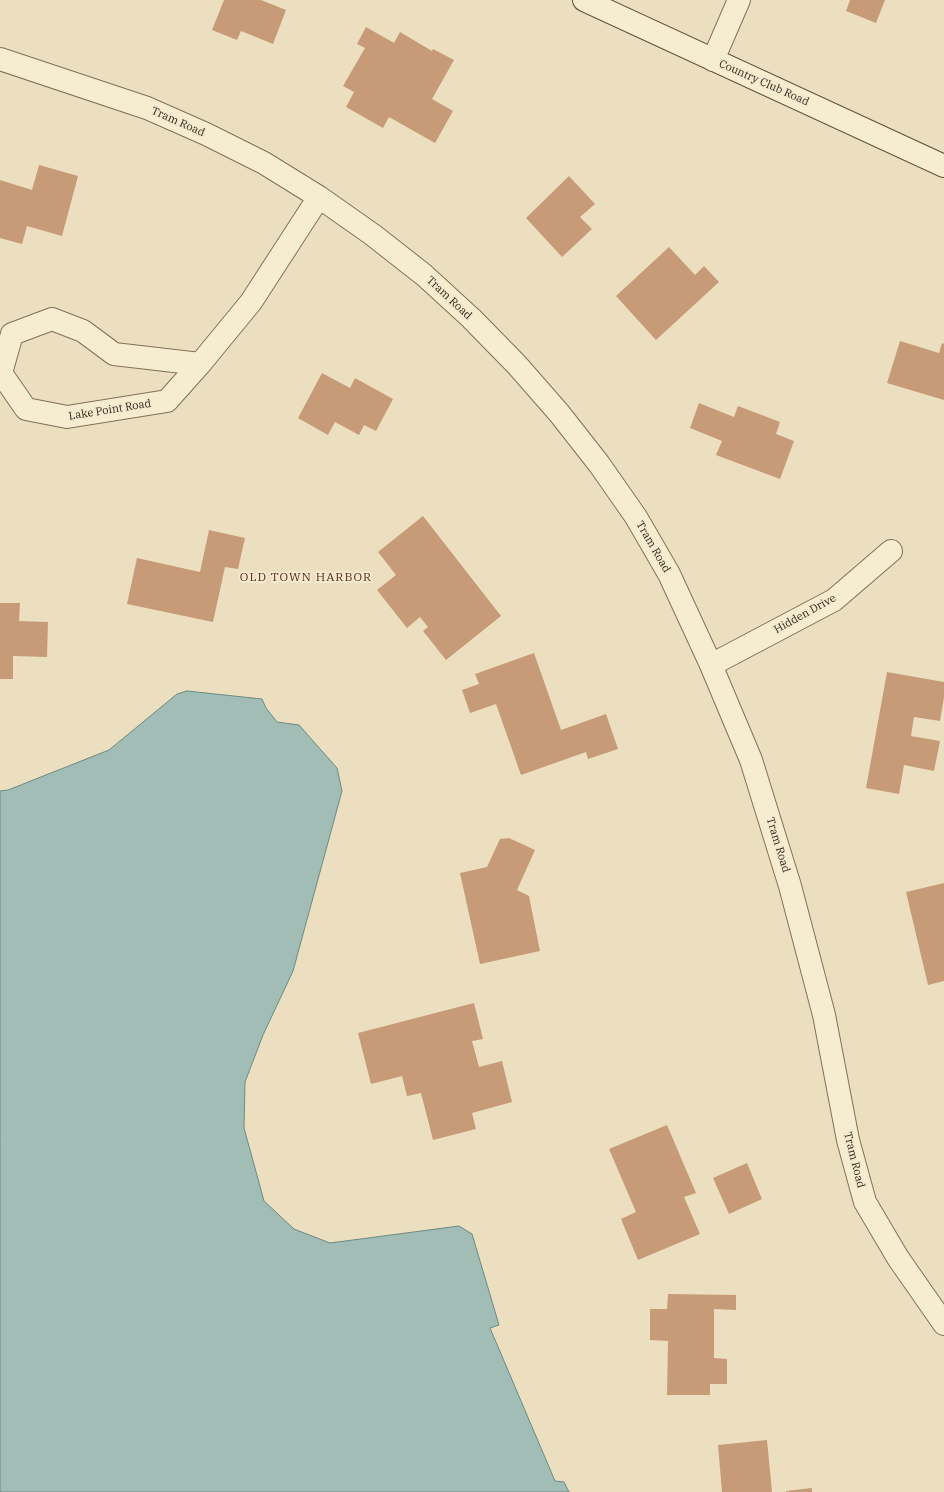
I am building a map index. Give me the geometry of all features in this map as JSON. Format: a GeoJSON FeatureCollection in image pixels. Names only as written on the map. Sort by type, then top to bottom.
{"type":"FeatureCollection","features":[{"type":"Feature","properties":{"kind":"street","name":"Country Club Road"},"geometry":{"type":"LineString","coordinates":[[584,0],[841,117],[944,166]]}},
{"type":"Feature","properties":{"kind":"street"},"geometry":{"type":"LineString","coordinates":[[713,60],[739,0]]}},
{"type":"Feature","properties":{"kind":"street","name":"Tram Road"},"geometry":{"type":"LineString","coordinates":[[0,58],[146,108],[186,125],[264,163],[319,197],[373,235],[424,275],[472,318],[517,365],[559,413],[599,464],[636,517],[669,574],[712,665],[751,760],[790,886],[824,1015],[848,1140],[865,1202],[898,1258],[944,1324]]}},
{"type":"Feature","properties":{"kind":"street","name":"Lake Point Road"},"geometry":{"type":"LineString","coordinates":[[200,364],[114,354],[82,331],[52,319],[12,334],[1,373],[26,409],[67,417],[167,401],[200,364],[251,302],[319,197]]}},
{"type":"Feature","properties":{"kind":"street","name":"Hidden Drive"},"geometry":{"type":"LineString","coordinates":[[712,665],[834,600],[891,551]]}},
{"type":"Feature","properties":{"kind":"water"},"geometry":{"type":"Polygon","coordinates":[[[187,691],[262,699],[266,708],[277,722],[299,725],[337,768],[342,791],[293,971],[263,1035],[245,1082],[244,1128],[264,1201],[294,1229],[330,1243],[459,1226],[472,1234],[499,1325],[490,1328],[555,1481],[564,1482],[569,1492],[0,1492],[0,791],[8,790],[109,750],[177,694],[187,691]]]}},
{"type":"Feature","properties":{"kind":"building"},"geometry":{"type":"Polygon","coordinates":[[[224,0],[261,0],[286,10],[273,44],[241,31],[237,40],[212,30],[224,0]]]}},
{"type":"Feature","properties":{"kind":"building"},"geometry":{"type":"Polygon","coordinates":[[[850,0],[885,0],[876,23],[846,11],[850,0]]]}},
{"type":"Feature","properties":{"kind":"building"},"geometry":{"type":"Polygon","coordinates":[[[366,27],[394,43],[400,32],[432,51],[433,49],[454,60],[432,99],[453,111],[435,143],[389,117],[383,128],[346,107],[354,92],[343,86],[365,48],[357,44],[366,27]]]}},
{"type":"Feature","properties":{"kind":"building"},"geometry":{"type":"Polygon","coordinates":[[[39,165],[78,176],[62,236],[27,226],[22,244],[0,238],[0,180],[32,190],[39,165]]]}},
{"type":"Feature","properties":{"kind":"building"},"geometry":{"type":"Polygon","coordinates":[[[569,176],[595,204],[580,217],[592,229],[562,257],[526,218],[569,176]]]}},
{"type":"Feature","properties":{"kind":"building"},"geometry":{"type":"Polygon","coordinates":[[[669,247],[695,275],[704,266],[719,282],[656,340],[616,296],[669,247]]]}},
{"type":"Feature","properties":{"kind":"building"},"geometry":{"type":"Polygon","coordinates":[[[900,341],[939,353],[942,343],[944,344],[944,400],[887,383],[900,341]]]}},
{"type":"Feature","properties":{"kind":"building"},"geometry":{"type":"Polygon","coordinates":[[[322,373],[350,388],[355,378],[393,399],[376,431],[364,425],[359,435],[335,422],[328,435],[298,418],[322,373]]]}},
{"type":"Feature","properties":{"kind":"building"},"geometry":{"type":"Polygon","coordinates":[[[699,403],[734,417],[738,406],[780,422],[776,434],[794,441],[780,479],[716,455],[722,441],[690,428],[699,403]]]}},
{"type":"Feature","properties":{"kind":"building"},"geometry":{"type":"Polygon","coordinates":[[[423,516],[501,616],[446,660],[423,631],[428,627],[420,617],[407,628],[377,590],[396,575],[378,552],[423,516]]]}},
{"type":"Feature","properties":{"kind":"building"},"geometry":{"type":"Polygon","coordinates":[[[209,530],[245,538],[238,569],[225,567],[213,622],[127,604],[137,558],[200,572],[209,530]]]}},
{"type":"Feature","properties":{"kind":"building"},"geometry":{"type":"Polygon","coordinates":[[[0,603],[20,603],[19,621],[48,622],[47,657],[13,656],[13,679],[0,679],[0,603]]]}},
{"type":"Feature","properties":{"kind":"building"},"geometry":{"type":"Polygon","coordinates":[[[534,653],[561,730],[606,714],[618,749],[588,759],[586,752],[521,775],[496,704],[470,713],[462,690],[479,684],[475,674],[534,653]]]}},
{"type":"Feature","properties":{"kind":"building"},"geometry":{"type":"Polygon","coordinates":[[[887,672],[944,682],[944,697],[940,721],[914,717],[911,736],[940,741],[934,771],[904,765],[899,794],[866,788],[887,672]]]}},
{"type":"Feature","properties":{"kind":"building"},"geometry":{"type":"Polygon","coordinates":[[[509,838],[535,850],[517,890],[529,896],[540,951],[480,964],[460,873],[487,867],[500,839],[509,838]]]}},
{"type":"Feature","properties":{"kind":"building"},"geometry":{"type":"Polygon","coordinates":[[[944,883],[944,981],[928,985],[906,892],[944,883]]]}},
{"type":"Feature","properties":{"kind":"building"},"geometry":{"type":"Polygon","coordinates":[[[474,1003],[483,1039],[472,1041],[479,1067],[502,1061],[512,1102],[472,1113],[476,1129],[433,1140],[421,1093],[407,1096],[402,1076],[371,1084],[358,1033],[474,1003]]]}},
{"type":"Feature","properties":{"kind":"building"},"geometry":{"type":"Polygon","coordinates":[[[667,1125],[696,1193],[684,1197],[700,1234],[638,1260],[621,1219],[636,1212],[609,1149],[667,1125]]]}},
{"type":"Feature","properties":{"kind":"building"},"geometry":{"type":"Polygon","coordinates":[[[747,1163],[762,1199],[729,1214],[713,1178],[747,1163]]]}},
{"type":"Feature","properties":{"kind":"building"},"geometry":{"type":"Polygon","coordinates":[[[668,1294],[736,1295],[736,1310],[714,1309],[714,1358],[727,1359],[727,1384],[710,1384],[710,1395],[667,1395],[668,1341],[650,1340],[650,1309],[667,1309],[668,1294]]]}},
{"type":"Feature","properties":{"kind":"building"},"geometry":{"type":"Polygon","coordinates":[[[767,1440],[772,1492],[722,1492],[718,1445],[767,1440]]]}},
{"type":"Feature","properties":{"kind":"building"},"geometry":{"type":"Polygon","coordinates":[[[812,1488],[812,1492],[786,1492],[786,1491],[812,1488]]]}},
{"type":"Feature","properties":{"kind":"district","name":"OLD TOWN HARBOR"},"geometry":{"type":"Point","coordinates":[306,578]}}]}
